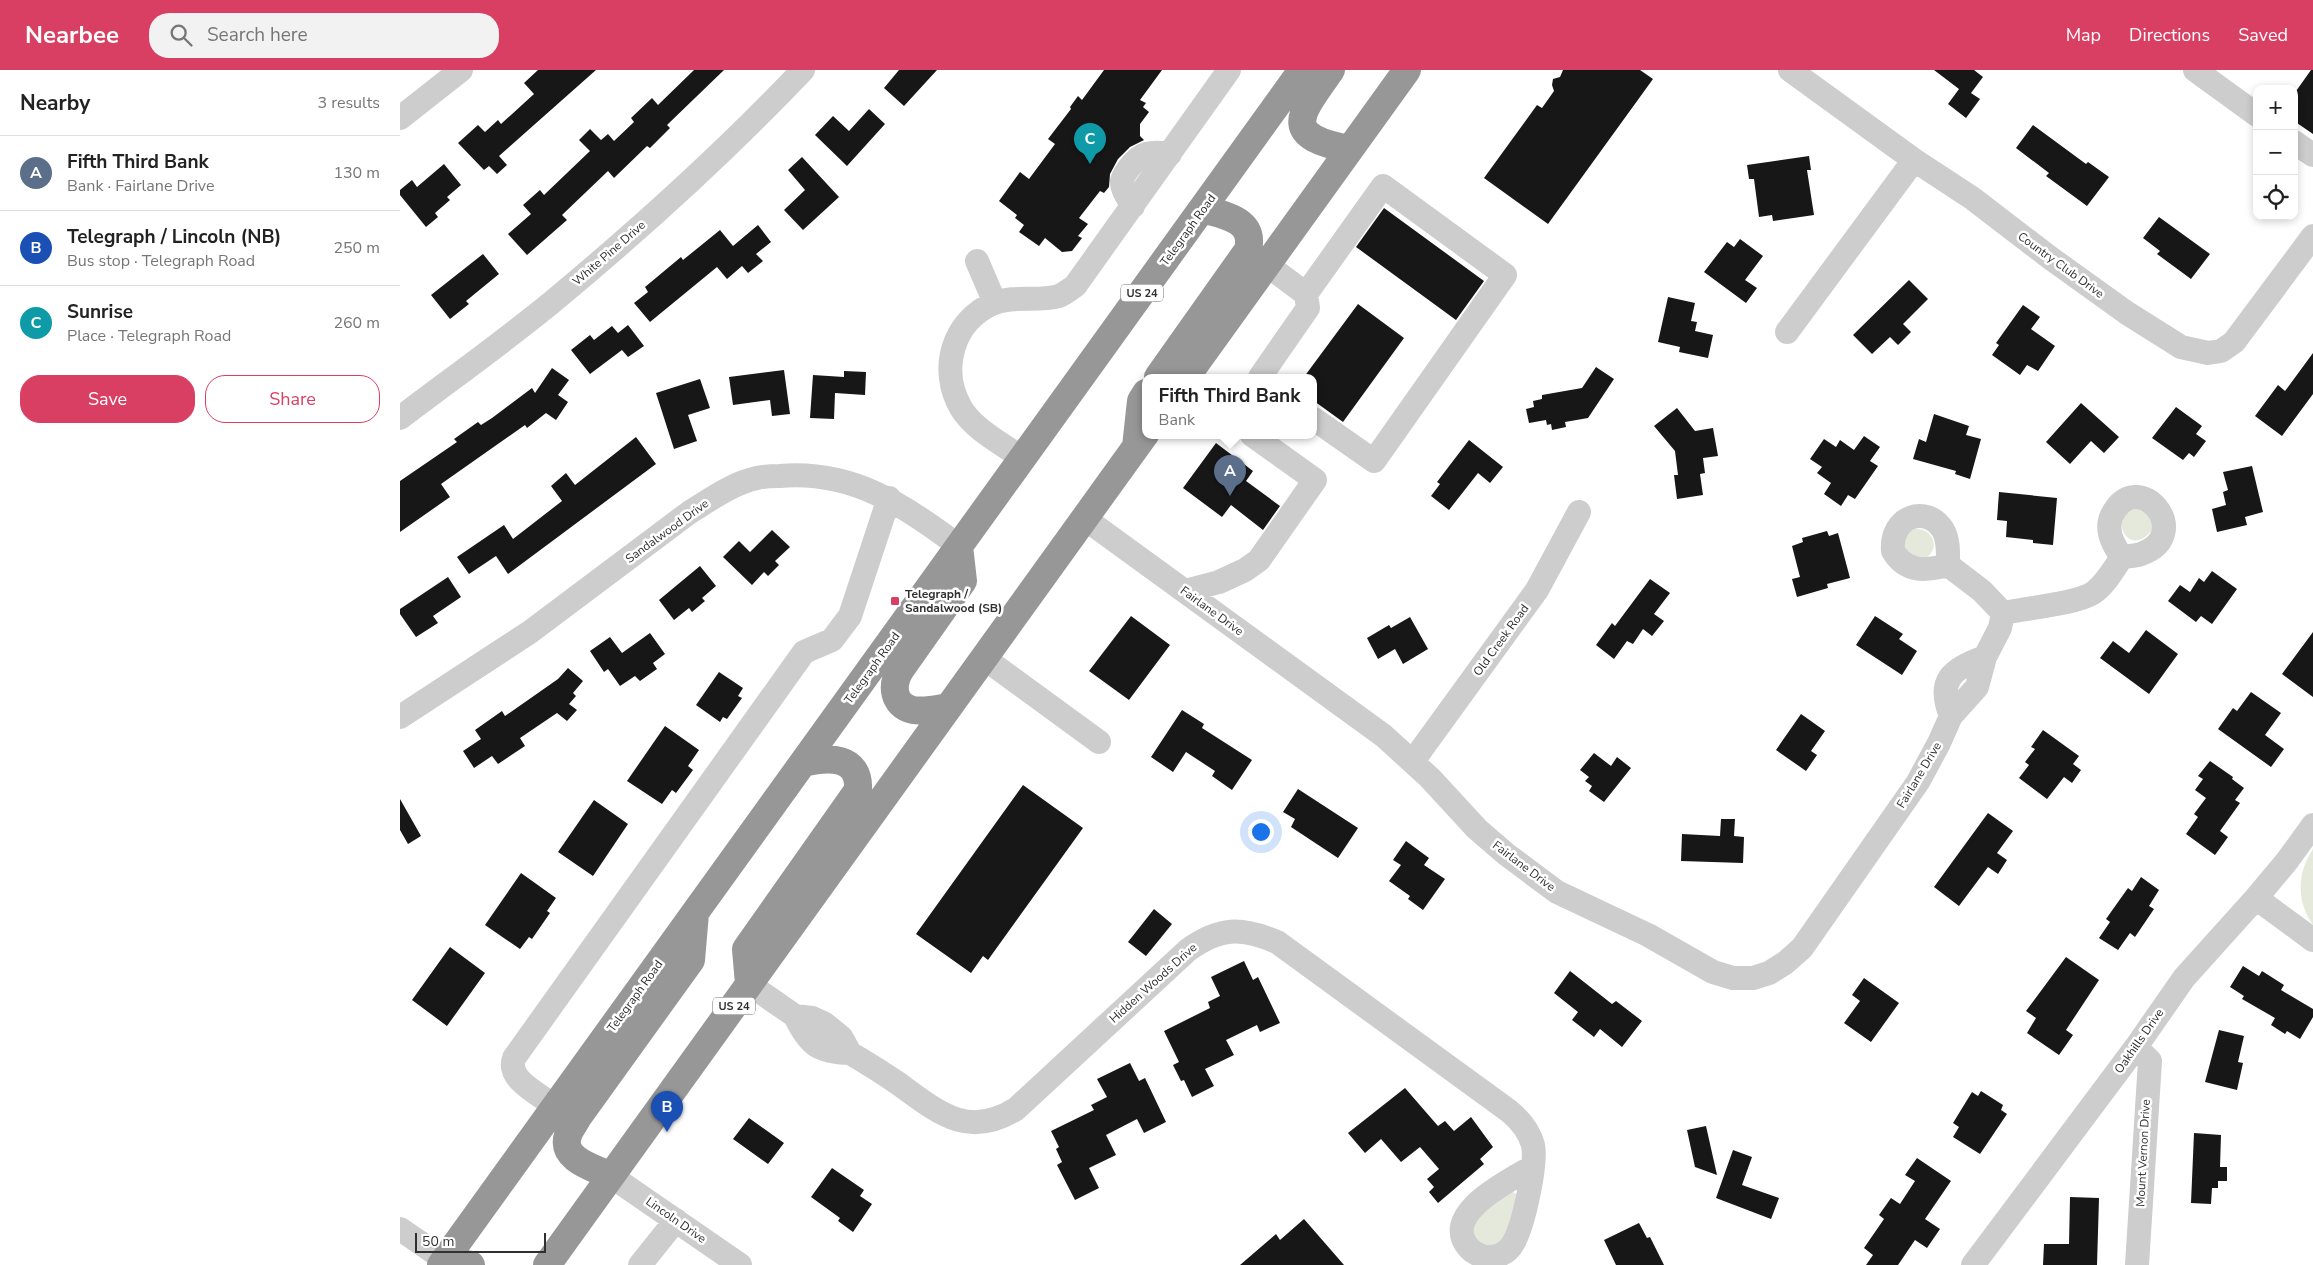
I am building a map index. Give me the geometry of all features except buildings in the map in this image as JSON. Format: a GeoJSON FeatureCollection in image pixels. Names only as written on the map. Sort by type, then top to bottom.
{"type":"FeatureCollection","features":[{"type":"Feature","properties":{"kind":"highway","name":"Telegraph Road"},"geometry":{"type":"LineString","coordinates":[[443,1263],[1302,70]]}},
{"type":"Feature","properties":{"kind":"highway"},"geometry":{"type":"LineString","coordinates":[[1331,70],[1307,104],[1302,118],[1303,125],[1309,136],[1315,140],[1350,150]]}},
{"type":"Feature","properties":{"kind":"highway"},"geometry":{"type":"LineString","coordinates":[[1188,374],[1407,70]]}},
{"type":"Feature","properties":{"kind":"highway"},"geometry":{"type":"LineString","coordinates":[[1160,374],[1248,250],[1249,236],[1246,228],[1239,221],[1202,209]]}},
{"type":"Feature","properties":{"kind":"highway"},"geometry":{"type":"LineString","coordinates":[[1141,440],[1142,399]]}},
{"type":"Feature","properties":{"kind":"highway","name":"US 24"},"geometry":{"type":"LineString","coordinates":[[547,1265],[1141,440]]}},
{"type":"Feature","properties":{"kind":"highway"},"geometry":{"type":"LineString","coordinates":[[948,708],[913,710],[900,702],[894,688],[895,678],[963,581],[959,546]]}},
{"type":"Feature","properties":{"kind":"highway"},"geometry":{"type":"LineString","coordinates":[[749,984],[746,948],[858,790],[859,779],[856,771],[849,764],[821,759],[803,763]]}},
{"type":"Feature","properties":{"kind":"highway"},"geometry":{"type":"LineString","coordinates":[[611,1176],[576,1160],[569,1152],[568,1135],[578,1118],[691,960],[695,913]]}},
{"type":"Feature","properties":{"kind":"highway"},"geometry":{"type":"LineString","coordinates":[[443,1263],[471,1265]]}},
{"type":"Feature","properties":{"kind":"street"},"geometry":{"type":"LineString","coordinates":[[400,118],[461,70]]}},
{"type":"Feature","properties":{"kind":"street","name":"White Pine Drive"},"geometry":{"type":"LineString","coordinates":[[400,418],[534,316],[584,275],[705,167],[803,70]]}},
{"type":"Feature","properties":{"kind":"street"},"geometry":{"type":"LineString","coordinates":[[1023,459],[976,424],[962,409],[954,390],[949,367],[953,344],[966,324],[979,311],[995,303],[1007,300],[1059,296],[1075,286],[1229,70]]}},
{"type":"Feature","properties":{"kind":"street","name":"Country Club Drive"},"geometry":{"type":"LineString","coordinates":[[1790,70],[1914,160],[1972,198],[2049,257],[2127,313],[2180,347],[2196,351],[2221,352],[2234,342],[2313,236]]}},
{"type":"Feature","properties":{"kind":"street"},"geometry":{"type":"LineString","coordinates":[[2195,70],[2253,112]]}},
{"type":"Feature","properties":{"kind":"street"},"geometry":{"type":"LineString","coordinates":[[2298,145],[2313,155]]}},
{"type":"Feature","properties":{"kind":"street"},"geometry":{"type":"LineString","coordinates":[[1787,332],[1914,160]]}},
{"type":"Feature","properties":{"kind":"street"},"geometry":{"type":"LineString","coordinates":[[1262,374],[1308,308],[1306,294],[1383,186],[1505,275],[1374,462],[1317,422]]}},
{"type":"Feature","properties":{"kind":"street"},"geometry":{"type":"LineString","coordinates":[[977,261],[995,303]]}},
{"type":"Feature","properties":{"kind":"street"},"geometry":{"type":"LineString","coordinates":[[1266,266],[1306,294]]}},
{"type":"Feature","properties":{"kind":"street"},"geometry":{"type":"LineString","coordinates":[[1185,592],[1219,582],[1245,570],[1258,560],[1315,480],[1258,439]]}},
{"type":"Feature","properties":{"kind":"street","name":"Sandalwood Drive"},"geometry":{"type":"LineString","coordinates":[[400,717],[530,632],[690,512],[736,485],[758,478],[812,475],[855,484],[889,498],[959,546]]}},
{"type":"Feature","properties":{"kind":"street"},"geometry":{"type":"LineString","coordinates":[[556,1106],[516,1077],[512,1068],[514,1058],[804,652],[832,640],[850,616],[889,498]]}},
{"type":"Feature","properties":{"kind":"street","name":"Old Creek Road"},"geometry":{"type":"LineString","coordinates":[[1412,761],[1537,590],[1579,512]]}},
{"type":"Feature","properties":{"kind":"street","name":"Fairlane Drive"},"geometry":{"type":"LineString","coordinates":[[1084,518],[1362,720],[1412,761],[1477,829],[1531,874],[1557,892],[1648,935],[1713,972],[1733,978],[1753,978],[1768,973],[1785,963],[1802,948],[1817,929],[1918,782],[1939,743],[1951,716],[1944,690],[1946,683],[1962,665],[1985,657],[2000,628],[2003,613]]}},
{"type":"Feature","properties":{"kind":"street"},"geometry":{"type":"LineString","coordinates":[[1948,565],[1982,591],[2003,613],[2078,599],[2093,593],[2100,587],[2122,557]]}},
{"type":"Feature","properties":{"kind":"street"},"geometry":{"type":"LineString","coordinates":[[984,658],[1099,742]]}},
{"type":"Feature","properties":{"kind":"street","name":"Oakhills Drive"},"geometry":{"type":"LineString","coordinates":[[1974,1265],[2136,1047],[2184,978],[2256,898],[2313,825]]}},
{"type":"Feature","properties":{"kind":"street"},"geometry":{"type":"LineString","coordinates":[[2256,898],[2313,940]]}},
{"type":"Feature","properties":{"kind":"street","name":"Hidden Woods Drive"},"geometry":{"type":"LineString","coordinates":[[749,984],[795,1016],[803,1033],[820,1049],[830,1053],[850,1053],[880,1070],[947,1117],[962,1122],[993,1121],[1016,1109],[1188,950],[1203,939],[1222,932],[1240,930],[1258,934],[1277,942],[1509,1111],[1521,1122],[1533,1145],[1532,1167]]}},
{"type":"Feature","properties":{"kind":"street","name":"Mount Vernon Drive"},"geometry":{"type":"LineString","coordinates":[[2136,1047],[2150,1061],[2137,1265]]}},
{"type":"Feature","properties":{"kind":"street","name":"Lincoln Drive"},"geometry":{"type":"LineString","coordinates":[[611,1176],[740,1265]]}},
{"type":"Feature","properties":{"kind":"street"},"geometry":{"type":"LineString","coordinates":[[640,1265],[676,1220]]}},
{"type":"Feature","properties":{"kind":"street"},"geometry":{"type":"LineString","coordinates":[[400,1230],[443,1263]]}},
{"type":"Feature","properties":{"kind":"shaded area"},"geometry":{"type":"Polygon","coordinates":[[[2143,508],[2154,526],[2146,537],[2136,540],[2131,539],[2123,531],[2121,524],[2128,510],[2143,508]]]}},
{"type":"Feature","properties":{"kind":"shaded area"},"geometry":{"type":"Polygon","coordinates":[[[1914,529],[1927,532],[1934,542],[1931,552],[1927,557],[1920,560],[1904,549],[1906,534],[1914,529]]]}},
{"type":"Feature","properties":{"kind":"shaded area"},"geometry":{"type":"Polygon","coordinates":[[[2313,849],[2313,925],[2307,916],[2301,897],[2301,877],[2313,849]]]}},
{"type":"Feature","properties":{"kind":"shaded area"},"geometry":{"type":"Polygon","coordinates":[[[1511,1191],[1518,1195],[1519,1202],[1500,1246],[1475,1243],[1471,1221],[1511,1191]]]}},
{"type":"Feature","properties":{"kind":"place","name":"Sunrise"},"geometry":{"type":"Point","coordinates":[1090,164]}},
{"type":"Feature","properties":{"kind":"place","name":"Fifth Third Bank"},"geometry":{"type":"Point","coordinates":[1230,496]}},
{"type":"Feature","properties":{"kind":"place","name":"Telegraph / Sandalwood (SB)"},"geometry":{"type":"Point","coordinates":[895,601]}},
{"type":"Feature","properties":{"kind":"place","name":"Telegraph / Lincoln (NB)"},"geometry":{"type":"Point","coordinates":[667,1132]}}]}
